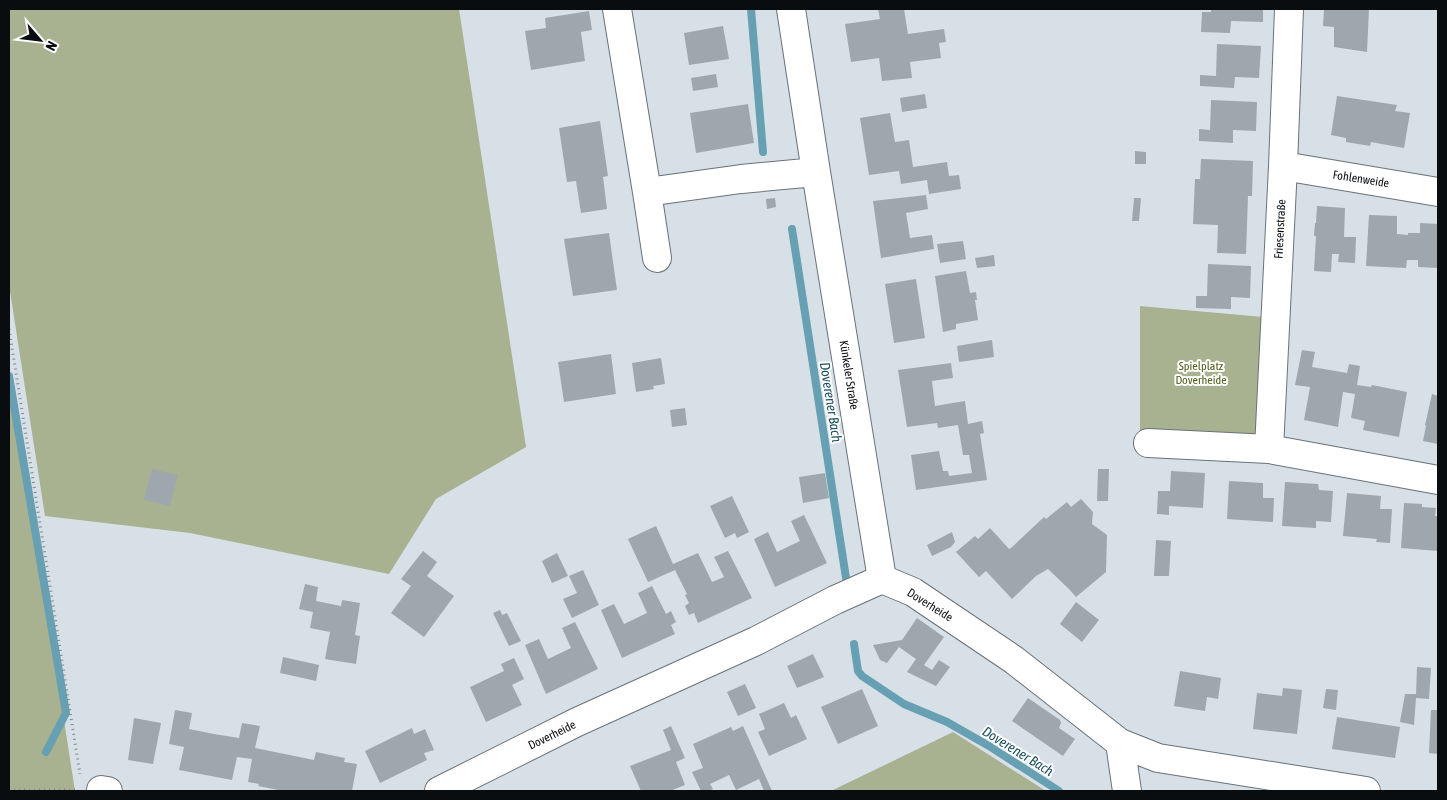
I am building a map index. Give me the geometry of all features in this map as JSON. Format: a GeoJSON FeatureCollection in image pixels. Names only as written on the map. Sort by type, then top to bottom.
{"type":"FeatureCollection","features":[{"type":"Feature","properties":{"kind":"street"},"geometry":{"type":"LineString","coordinates":[[617,9],[648,192],[657,258]]}},
{"type":"Feature","properties":{"kind":"street","name":"Künkeler Straße"},"geometry":{"type":"LineString","coordinates":[[791,9],[816,172],[873,583]]}},
{"type":"Feature","properties":{"kind":"street","name":"Friesenstraße"},"geometry":{"type":"LineString","coordinates":[[1269,449],[1289,9]]}},
{"type":"Feature","properties":{"kind":"street","name":"Fohlenweide"},"geometry":{"type":"LineString","coordinates":[[1283,166],[1438,192]]}},
{"type":"Feature","properties":{"kind":"street"},"geometry":{"type":"LineString","coordinates":[[648,192],[742,179],[816,172]]}},
{"type":"Feature","properties":{"kind":"street"},"geometry":{"type":"LineString","coordinates":[[1148,443],[1269,449],[1438,480]]}},
{"type":"Feature","properties":{"kind":"street","name":"Doverheide"},"geometry":{"type":"LineString","coordinates":[[439,791],[582,720],[756,641],[835,600],[873,583],[914,592],[1014,660],[1120,743],[1158,758],[1366,791]]}},
{"type":"Feature","properties":{"kind":"street"},"geometry":{"type":"LineString","coordinates":[[1120,743],[1127,791]]}},
{"type":"Feature","properties":{"kind":"path"},"geometry":{"type":"LineString","coordinates":[[9,329],[97,790],[9,790]]}},
{"type":"Feature","properties":{"kind":"green space"},"geometry":{"type":"Polygon","coordinates":[[[9,9],[459,9],[526,447],[436,499],[389,574],[190,533],[45,516],[9,285],[9,9]]]}},
{"type":"Feature","properties":{"kind":"green space","name":"Spielplatz Doverheide"},"geometry":{"type":"Polygon","coordinates":[[[1140,306],[1263,317],[1261,437],[1140,432],[1140,306]]]}},
{"type":"Feature","properties":{"kind":"green space"},"geometry":{"type":"Polygon","coordinates":[[[9,367],[75,791],[9,791],[9,367]]]}},
{"type":"Feature","properties":{"kind":"green space"},"geometry":{"type":"Polygon","coordinates":[[[953,732],[1046,791],[831,791],[953,732]]]}},
{"type":"Feature","properties":{"kind":"building"},"geometry":{"type":"Polygon","coordinates":[[[878,9],[904,9],[908,34],[944,29],[946,42],[939,43],[941,58],[910,62],[912,78],[882,81],[879,58],[851,62],[845,24],[880,19],[878,9]]]}},
{"type":"Feature","properties":{"kind":"building"},"geometry":{"type":"Polygon","coordinates":[[[1211,9],[1263,9],[1263,22],[1231,21],[1230,33],[1201,32],[1202,12],[1211,12],[1211,9]]]}},
{"type":"Feature","properties":{"kind":"building"},"geometry":{"type":"Polygon","coordinates":[[[1324,9],[1369,9],[1367,52],[1334,47],[1334,27],[1323,26],[1324,9]]]}},
{"type":"Feature","properties":{"kind":"building"},"geometry":{"type":"Polygon","coordinates":[[[589,11],[592,30],[581,32],[585,61],[531,70],[525,31],[546,28],[545,18],[589,11]]]}},
{"type":"Feature","properties":{"kind":"building"},"geometry":{"type":"Polygon","coordinates":[[[723,26],[729,59],[689,65],[684,33],[723,26]]]}},
{"type":"Feature","properties":{"kind":"building"},"geometry":{"type":"Polygon","coordinates":[[[1217,44],[1261,46],[1259,78],[1235,77],[1234,88],[1200,86],[1200,75],[1216,76],[1217,44]]]}},
{"type":"Feature","properties":{"kind":"building"},"geometry":{"type":"Polygon","coordinates":[[[716,74],[718,87],[693,91],[691,78],[716,74]]]}},
{"type":"Feature","properties":{"kind":"building"},"geometry":{"type":"Polygon","coordinates":[[[925,94],[927,108],[902,112],[900,98],[925,94]]]}},
{"type":"Feature","properties":{"kind":"building"},"geometry":{"type":"Polygon","coordinates":[[[1337,96],[1397,105],[1395,111],[1410,113],[1404,148],[1371,142],[1370,146],[1346,142],[1346,138],[1331,135],[1337,96]]]}},
{"type":"Feature","properties":{"kind":"building"},"geometry":{"type":"Polygon","coordinates":[[[1211,100],[1257,102],[1256,131],[1233,130],[1233,143],[1199,141],[1199,129],[1210,130],[1211,100]]]}},
{"type":"Feature","properties":{"kind":"building"},"geometry":{"type":"Polygon","coordinates":[[[748,104],[754,143],[696,153],[690,113],[748,104]]]}},
{"type":"Feature","properties":{"kind":"building"},"geometry":{"type":"Polygon","coordinates":[[[890,113],[895,142],[909,140],[913,167],[947,162],[949,176],[959,175],[961,189],[929,194],[927,180],[901,184],[899,171],[869,175],[860,118],[890,113]]]}},
{"type":"Feature","properties":{"kind":"building"},"geometry":{"type":"Polygon","coordinates":[[[600,121],[608,176],[603,177],[607,209],[581,213],[576,181],[567,182],[559,128],[600,121]]]}},
{"type":"Feature","properties":{"kind":"building"},"geometry":{"type":"Polygon","coordinates":[[[1135,151],[1146,152],[1146,164],[1135,164],[1135,151]]]}},
{"type":"Feature","properties":{"kind":"building"},"geometry":{"type":"Polygon","coordinates":[[[1201,159],[1253,161],[1252,196],[1248,196],[1246,254],[1217,253],[1218,225],[1193,224],[1195,179],[1200,179],[1201,159]]]}},
{"type":"Feature","properties":{"kind":"building"},"geometry":{"type":"Polygon","coordinates":[[[926,195],[928,209],[906,213],[910,238],[932,235],[934,249],[881,258],[873,201],[926,195]]]}},
{"type":"Feature","properties":{"kind":"building"},"geometry":{"type":"Polygon","coordinates":[[[775,198],[776,207],[767,209],[766,199],[775,198]]]}},
{"type":"Feature","properties":{"kind":"building"},"geometry":{"type":"Polygon","coordinates":[[[1134,198],[1141,198],[1139,221],[1132,221],[1134,198]]]}},
{"type":"Feature","properties":{"kind":"building"},"geometry":{"type":"Polygon","coordinates":[[[1317,206],[1345,208],[1344,237],[1356,237],[1355,263],[1338,262],[1339,254],[1332,254],[1331,272],[1314,271],[1316,236],[1314,236],[1317,206]]]}},
{"type":"Feature","properties":{"kind":"building"},"geometry":{"type":"Polygon","coordinates":[[[1369,215],[1397,216],[1397,234],[1420,233],[1420,223],[1438,224],[1438,268],[1418,267],[1418,260],[1407,260],[1406,268],[1366,266],[1369,215]]]}},
{"type":"Feature","properties":{"kind":"building"},"geometry":{"type":"Polygon","coordinates":[[[609,233],[617,290],[573,296],[564,239],[609,233]]]}},
{"type":"Feature","properties":{"kind":"building"},"geometry":{"type":"Polygon","coordinates":[[[963,241],[966,259],[940,263],[937,244],[963,241]]]}},
{"type":"Feature","properties":{"kind":"building"},"geometry":{"type":"Polygon","coordinates":[[[994,255],[995,266],[977,268],[975,258],[994,255]]]}},
{"type":"Feature","properties":{"kind":"building"},"geometry":{"type":"Polygon","coordinates":[[[1208,264],[1251,266],[1250,298],[1231,297],[1231,309],[1196,308],[1196,296],[1207,296],[1208,264]]]}},
{"type":"Feature","properties":{"kind":"building"},"geometry":{"type":"Polygon","coordinates":[[[966,271],[970,293],[976,292],[977,300],[975,300],[978,320],[956,324],[956,329],[943,332],[935,276],[966,271]]]}},
{"type":"Feature","properties":{"kind":"building"},"geometry":{"type":"Polygon","coordinates":[[[916,279],[925,338],[894,343],[885,284],[916,279]]]}},
{"type":"Feature","properties":{"kind":"building"},"geometry":{"type":"Polygon","coordinates":[[[992,340],[994,357],[959,362],[957,346],[992,340]]]}},
{"type":"Feature","properties":{"kind":"building"},"geometry":{"type":"Polygon","coordinates":[[[1302,350],[1315,352],[1312,367],[1347,373],[1349,364],[1360,366],[1357,385],[1371,387],[1372,385],[1407,392],[1399,437],[1363,430],[1365,421],[1351,418],[1355,394],[1343,392],[1338,427],[1304,420],[1310,387],[1295,385],[1302,350]]]}},
{"type":"Feature","properties":{"kind":"building"},"geometry":{"type":"Polygon","coordinates":[[[611,354],[616,394],[564,402],[558,362],[611,354]]]}},
{"type":"Feature","properties":{"kind":"building"},"geometry":{"type":"Polygon","coordinates":[[[661,358],[665,384],[653,386],[654,389],[636,392],[632,363],[661,358]]]}},
{"type":"Feature","properties":{"kind":"building"},"geometry":{"type":"Polygon","coordinates":[[[951,363],[953,378],[932,381],[935,406],[965,401],[968,424],[982,421],[984,433],[980,434],[987,480],[916,490],[911,455],[939,451],[943,471],[948,471],[949,476],[972,473],[969,455],[963,455],[958,425],[938,428],[937,423],[907,427],[898,370],[951,363]]]}},
{"type":"Feature","properties":{"kind":"building"},"geometry":{"type":"Polygon","coordinates":[[[1432,394],[1438,396],[1438,444],[1423,441],[1432,394]]]}},
{"type":"Feature","properties":{"kind":"building"},"geometry":{"type":"Polygon","coordinates":[[[685,408],[687,425],[672,427],[670,410],[685,408]]]}},
{"type":"Feature","properties":{"kind":"building"},"geometry":{"type":"Polygon","coordinates":[[[152,469],[178,475],[170,506],[144,500],[152,469]]]}},
{"type":"Feature","properties":{"kind":"building"},"geometry":{"type":"Polygon","coordinates":[[[1098,469],[1109,469],[1108,501],[1097,501],[1098,469]]]}},
{"type":"Feature","properties":{"kind":"building"},"geometry":{"type":"Polygon","coordinates":[[[1171,471],[1205,473],[1203,508],[1169,506],[1169,515],[1157,514],[1158,491],[1170,491],[1171,471]]]}},
{"type":"Feature","properties":{"kind":"building"},"geometry":{"type":"Polygon","coordinates":[[[825,473],[829,498],[803,503],[799,477],[825,473]]]}},
{"type":"Feature","properties":{"kind":"building"},"geometry":{"type":"Polygon","coordinates":[[[1229,481],[1263,483],[1263,498],[1274,498],[1273,522],[1227,519],[1229,481]]]}},
{"type":"Feature","properties":{"kind":"building"},"geometry":{"type":"Polygon","coordinates":[[[1285,482],[1318,484],[1319,490],[1333,491],[1331,522],[1316,521],[1316,528],[1282,526],[1285,482]]]}},
{"type":"Feature","properties":{"kind":"building"},"geometry":{"type":"Polygon","coordinates":[[[1347,493],[1381,496],[1380,509],[1392,509],[1390,543],[1376,542],[1377,539],[1343,536],[1347,493]]]}},
{"type":"Feature","properties":{"kind":"building"},"geometry":{"type":"Polygon","coordinates":[[[732,496],[749,532],[737,538],[735,533],[725,538],[710,506],[732,496]]]}},
{"type":"Feature","properties":{"kind":"building"},"geometry":{"type":"Polygon","coordinates":[[[1081,499],[1093,512],[1092,524],[1107,535],[1106,572],[1076,597],[1048,569],[1036,576],[1012,599],[986,571],[979,577],[956,552],[975,536],[978,539],[990,528],[1009,549],[1044,517],[1046,519],[1067,502],[1071,507],[1081,499]]]}},
{"type":"Feature","properties":{"kind":"building"},"geometry":{"type":"Polygon","coordinates":[[[1404,503],[1422,504],[1422,507],[1436,508],[1435,516],[1438,516],[1438,551],[1401,548],[1404,503]]]}},
{"type":"Feature","properties":{"kind":"building"},"geometry":{"type":"Polygon","coordinates":[[[804,515],[827,563],[775,587],[754,539],[768,532],[777,552],[800,541],[791,521],[804,515]]]}},
{"type":"Feature","properties":{"kind":"building"},"geometry":{"type":"Polygon","coordinates":[[[656,526],[673,564],[698,553],[712,582],[724,577],[714,557],[728,551],[752,598],[698,623],[694,613],[689,615],[685,606],[689,603],[685,595],[687,594],[675,570],[648,582],[628,539],[656,526]]]}},
{"type":"Feature","properties":{"kind":"building"},"geometry":{"type":"Polygon","coordinates":[[[952,532],[955,542],[951,547],[932,556],[927,545],[952,532]]]}},
{"type":"Feature","properties":{"kind":"building"},"geometry":{"type":"Polygon","coordinates":[[[1156,540],[1171,541],[1169,576],[1154,576],[1156,540]]]}},
{"type":"Feature","properties":{"kind":"building"},"geometry":{"type":"Polygon","coordinates":[[[423,551],[437,562],[427,576],[454,596],[424,637],[391,613],[411,586],[401,579],[423,551]]]}},
{"type":"Feature","properties":{"kind":"building"},"geometry":{"type":"Polygon","coordinates":[[[557,553],[568,576],[552,583],[542,561],[557,553]]]}},
{"type":"Feature","properties":{"kind":"building"},"geometry":{"type":"Polygon","coordinates":[[[583,570],[599,605],[572,618],[563,599],[577,593],[569,576],[583,570]]]}},
{"type":"Feature","properties":{"kind":"building"},"geometry":{"type":"Polygon","coordinates":[[[305,584],[318,587],[316,601],[341,606],[342,600],[360,603],[355,635],[360,636],[356,664],[325,659],[330,632],[310,628],[313,612],[299,609],[305,584]]]}},
{"type":"Feature","properties":{"kind":"building"},"geometry":{"type":"Polygon","coordinates":[[[652,586],[666,614],[671,611],[676,622],[671,625],[675,634],[622,658],[601,610],[614,604],[624,624],[647,613],[638,593],[652,586]]]}},
{"type":"Feature","properties":{"kind":"building"},"geometry":{"type":"Polygon","coordinates":[[[1076,602],[1099,620],[1082,642],[1060,624],[1076,602]]]}},
{"type":"Feature","properties":{"kind":"building"},"geometry":{"type":"Polygon","coordinates":[[[500,610],[502,615],[507,613],[521,641],[509,646],[493,613],[500,610]]]}},
{"type":"Feature","properties":{"kind":"building"},"geometry":{"type":"Polygon","coordinates":[[[917,618],[944,637],[924,665],[932,670],[939,660],[950,667],[936,686],[907,672],[916,659],[899,647],[887,663],[880,660],[873,645],[902,640],[917,618]]]}},
{"type":"Feature","properties":{"kind":"building"},"geometry":{"type":"Polygon","coordinates":[[[575,622],[598,669],[546,694],[525,645],[539,639],[548,659],[571,648],[562,628],[575,622]]]}},
{"type":"Feature","properties":{"kind":"building"},"geometry":{"type":"Polygon","coordinates":[[[813,654],[824,677],[797,688],[787,666],[813,654]]]}},
{"type":"Feature","properties":{"kind":"building"},"geometry":{"type":"Polygon","coordinates":[[[283,657],[319,665],[316,681],[280,673],[283,657]]]}},
{"type":"Feature","properties":{"kind":"building"},"geometry":{"type":"Polygon","coordinates":[[[514,658],[524,679],[512,685],[522,705],[486,722],[470,687],[504,671],[501,664],[514,658]]]}},
{"type":"Feature","properties":{"kind":"building"},"geometry":{"type":"Polygon","coordinates":[[[1417,667],[1431,668],[1429,699],[1416,698],[1414,725],[1400,722],[1405,694],[1416,694],[1417,667]]]}},
{"type":"Feature","properties":{"kind":"building"},"geometry":{"type":"Polygon","coordinates":[[[1180,671],[1221,678],[1218,699],[1207,697],[1205,711],[1174,706],[1180,671]]]}},
{"type":"Feature","properties":{"kind":"building"},"geometry":{"type":"Polygon","coordinates":[[[745,684],[756,708],[738,716],[727,692],[745,684]]]}},
{"type":"Feature","properties":{"kind":"building"},"geometry":{"type":"Polygon","coordinates":[[[1283,688],[1302,690],[1297,734],[1253,729],[1257,693],[1282,696],[1283,688]]]}},
{"type":"Feature","properties":{"kind":"building"},"geometry":{"type":"Polygon","coordinates":[[[862,689],[878,726],[838,744],[821,707],[862,689]]]}},
{"type":"Feature","properties":{"kind":"building"},"geometry":{"type":"Polygon","coordinates":[[[1326,689],[1338,690],[1336,710],[1323,708],[1326,689]]]}},
{"type":"Feature","properties":{"kind":"building"},"geometry":{"type":"Polygon","coordinates":[[[1028,698],[1060,720],[1059,728],[1075,739],[1063,756],[1012,721],[1028,698]]]}},
{"type":"Feature","properties":{"kind":"building"},"geometry":{"type":"Polygon","coordinates":[[[784,703],[791,718],[796,715],[807,739],[769,756],[758,732],[765,729],[759,714],[784,703]]]}},
{"type":"Feature","properties":{"kind":"building"},"geometry":{"type":"Polygon","coordinates":[[[175,710],[192,713],[189,729],[214,734],[239,738],[242,723],[260,726],[255,748],[314,760],[316,752],[345,758],[344,762],[357,764],[352,791],[283,791],[258,786],[259,784],[248,782],[252,759],[237,757],[232,780],[179,770],[184,747],[169,744],[175,710]]]}},
{"type":"Feature","properties":{"kind":"building"},"geometry":{"type":"Polygon","coordinates":[[[1431,710],[1438,710],[1438,754],[1429,753],[1431,710]]]}},
{"type":"Feature","properties":{"kind":"building"},"geometry":{"type":"Polygon","coordinates":[[[1337,717],[1400,727],[1395,758],[1332,749],[1337,717]]]}},
{"type":"Feature","properties":{"kind":"building"},"geometry":{"type":"Polygon","coordinates":[[[134,718],[161,723],[153,764],[128,760],[134,718]]]}},
{"type":"Feature","properties":{"kind":"building"},"geometry":{"type":"Polygon","coordinates":[[[671,726],[685,758],[676,762],[685,785],[670,791],[641,791],[630,766],[671,750],[663,730],[671,726]]]}},
{"type":"Feature","properties":{"kind":"building"},"geometry":{"type":"Polygon","coordinates":[[[743,726],[772,791],[764,791],[759,779],[736,790],[729,775],[710,784],[713,789],[701,791],[692,772],[703,768],[693,744],[731,727],[733,731],[743,726]]]}},
{"type":"Feature","properties":{"kind":"building"},"geometry":{"type":"Polygon","coordinates":[[[412,728],[414,734],[425,729],[434,750],[424,753],[427,760],[380,783],[365,751],[412,728]]]}},
{"type":"Feature","properties":{"kind":"waterway","name":"Doverener Bach"},"geometry":{"type":"LineString","coordinates":[[751,9],[763,152]]}},
{"type":"Feature","properties":{"kind":"waterway","name":"Doverener Bach"},"geometry":{"type":"LineString","coordinates":[[792,229],[846,578]]}},
{"type":"Feature","properties":{"kind":"waterway"},"geometry":{"type":"LineString","coordinates":[[9,376],[66,713],[46,752]]}},
{"type":"Feature","properties":{"kind":"waterway","name":"Doverener Bach"},"geometry":{"type":"LineString","coordinates":[[854,644],[858,671],[862,676],[904,704],[947,722],[989,746],[1059,791]]}}]}
